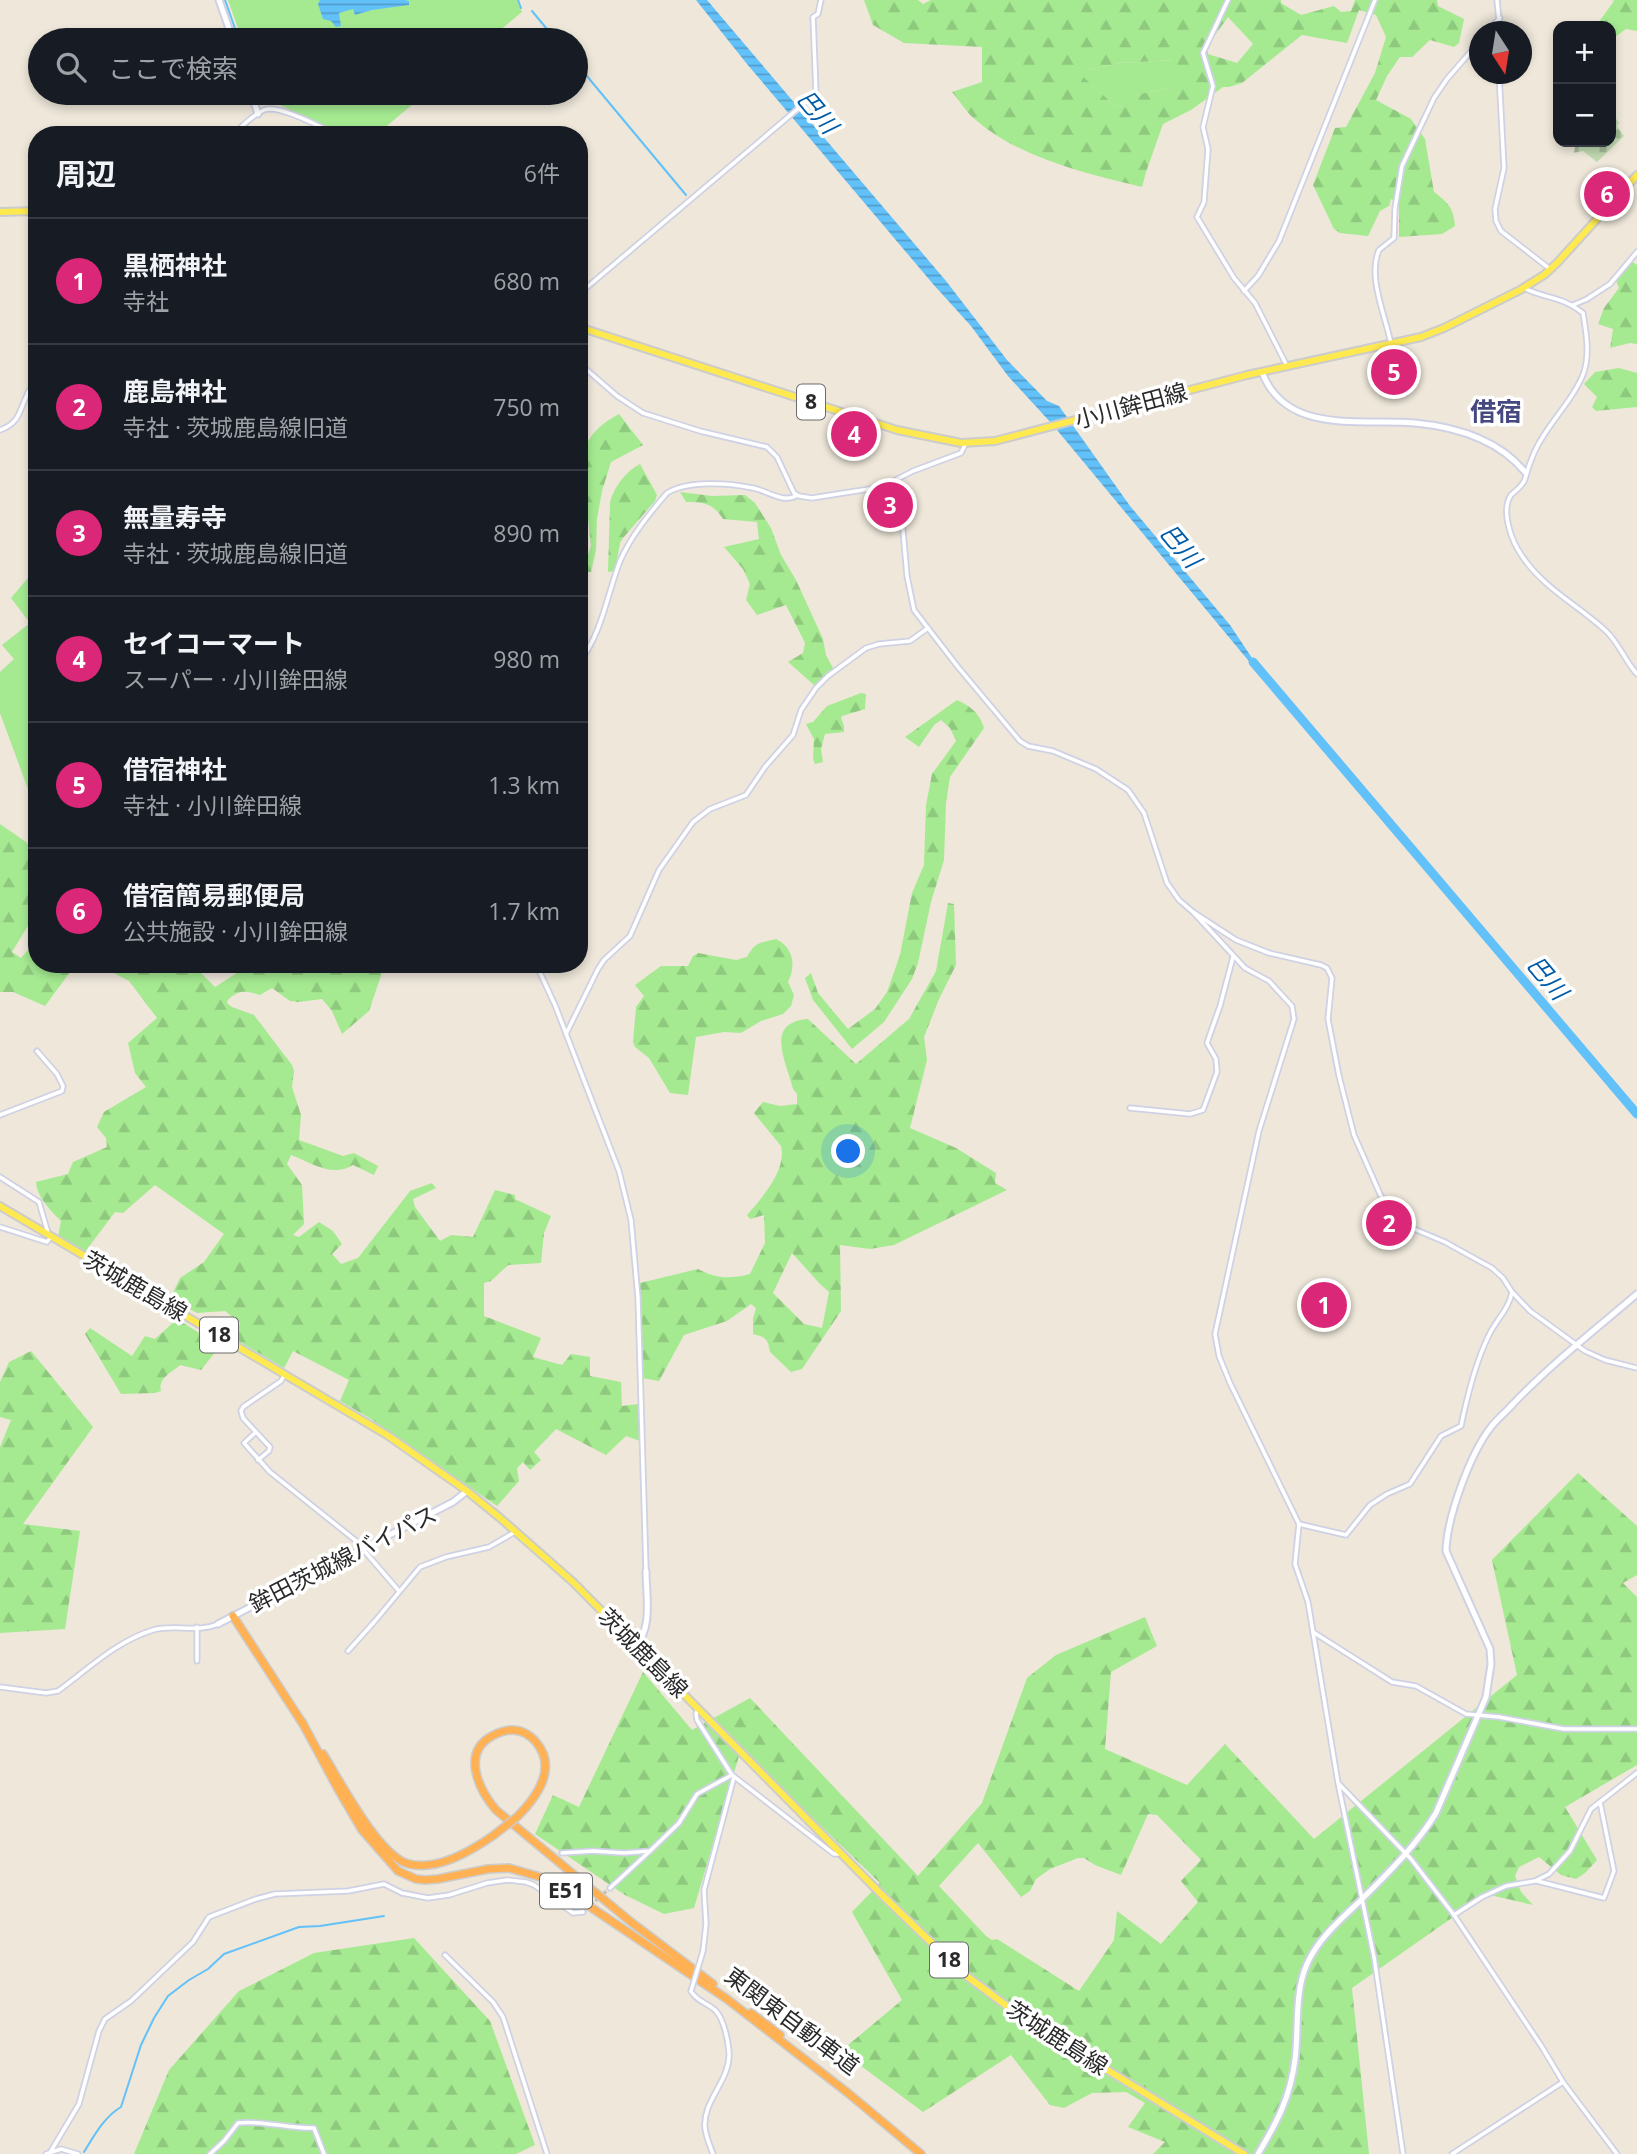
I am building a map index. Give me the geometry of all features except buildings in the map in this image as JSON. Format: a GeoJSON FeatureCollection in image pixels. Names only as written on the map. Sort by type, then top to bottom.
{"type":"FeatureCollection","features":[{"type":"Feature","properties":{"kind":"highway"},"geometry":{"type":"LineString","coordinates":[[233,1616],[302,1722]]}},
{"type":"Feature","properties":{"kind":"highway","name":"東関東自動車道"},"geometry":{"type":"LineString","coordinates":[[302,1722],[385,1849],[399,1860],[418,1865],[440,1862],[460,1855],[494,1835],[517,1817],[539,1791],[545,1760],[541,1749],[522,1731],[495,1734],[486,1739],[475,1757],[477,1778],[487,1800],[496,1810],[631,1922],[832,2075],[928,2154]]}},
{"type":"Feature","properties":{"kind":"highway","name":"東関東自動車道"},"geometry":{"type":"LineString","coordinates":[[302,1722],[357,1821],[398,1871],[425,1880],[499,1868],[532,1873],[559,1886],[727,1999],[848,2093],[920,2154]]}},
{"type":"Feature","properties":{"kind":"main road","name":"小川鉾田線"},"geometry":{"type":"LineString","coordinates":[[588,330],[897,430],[966,443],[1006,440],[1262,372],[1391,345],[1444,328],[1524,288],[1550,269],[1637,175]]}},
{"type":"Feature","properties":{"kind":"main road"},"geometry":{"type":"LineString","coordinates":[[0,212],[28,211]]}},
{"type":"Feature","properties":{"kind":"main road","name":"茨城鹿島線"},"geometry":{"type":"LineString","coordinates":[[0,1206],[387,1435],[467,1491],[517,1531],[566,1576],[943,1955],[1007,2007],[1244,2154]]}},
{"type":"Feature","properties":{"kind":"street"},"geometry":{"type":"LineString","coordinates":[[219,0],[229,28]]}},
{"type":"Feature","properties":{"kind":"street"},"geometry":{"type":"LineString","coordinates":[[588,286],[816,92],[813,17],[818,14],[821,0]]}},
{"type":"Feature","properties":{"kind":"street"},"geometry":{"type":"LineString","coordinates":[[1228,0],[1203,53],[1213,85],[1203,127],[1208,149],[1204,202],[1197,217],[1234,278],[1261,314],[1287,366]]}},
{"type":"Feature","properties":{"kind":"street"},"geometry":{"type":"LineString","coordinates":[[1244,290],[1258,276],[1279,241],[1375,0]]}},
{"type":"Feature","properties":{"kind":"street"},"geometry":{"type":"LineString","coordinates":[[1497,0],[1500,18],[1497,21]]}},
{"type":"Feature","properties":{"kind":"street"},"geometry":{"type":"LineString","coordinates":[[1391,345],[1377,293],[1376,267],[1379,250],[1394,238],[1395,208],[1402,166],[1434,98],[1469,53]]}},
{"type":"Feature","properties":{"kind":"street"},"geometry":{"type":"LineString","coordinates":[[1500,84],[1504,168],[1495,209],[1496,221],[1501,232],[1550,269]]}},
{"type":"Feature","properties":{"kind":"street"},"geometry":{"type":"LineString","coordinates":[[255,105],[258,114]]}},
{"type":"Feature","properties":{"kind":"street"},"geometry":{"type":"LineString","coordinates":[[243,126],[265,109],[284,111],[318,126]]}},
{"type":"Feature","properties":{"kind":"street"},"geometry":{"type":"LineString","coordinates":[[1573,305],[1610,284],[1637,252]]}},
{"type":"Feature","properties":{"kind":"street"},"geometry":{"type":"LineString","coordinates":[[1524,288],[1556,297],[1583,313],[1587,346],[1584,370],[1566,405],[1543,436],[1525,472],[1524,481],[1510,497],[1507,515],[1511,532],[1521,554],[1534,570],[1560,596],[1607,632],[1637,674]]}},
{"type":"Feature","properties":{"kind":"street"},"geometry":{"type":"LineString","coordinates":[[588,371],[617,396],[643,413],[700,431],[767,447],[777,457],[796,495]]}},
{"type":"Feature","properties":{"kind":"street"},"geometry":{"type":"LineString","coordinates":[[1262,372],[1267,384],[1278,397],[1305,415],[1338,421],[1413,423],[1456,429],[1496,447],[1518,463],[1525,472]]}},
{"type":"Feature","properties":{"kind":"street"},"geometry":{"type":"LineString","coordinates":[[0,430],[18,420],[28,392]]}},
{"type":"Feature","properties":{"kind":"street"},"geometry":{"type":"LineString","coordinates":[[588,651],[629,542],[667,493],[674,488],[693,484],[752,488],[786,499],[796,495],[812,498],[882,487],[913,471],[961,453],[966,443]]}},
{"type":"Feature","properties":{"kind":"street"},"geometry":{"type":"LineString","coordinates":[[882,487],[900,513],[909,591],[914,610],[1023,744],[1053,751],[1096,769],[1128,790],[1144,813],[1167,883],[1179,900],[1194,912],[1236,940],[1269,953],[1327,968],[1332,978],[1328,1008],[1329,1028],[1339,1076],[1354,1135],[1388,1209],[1406,1223],[1492,1268],[1542,1321],[1585,1351],[1605,1360],[1637,1368]]}},
{"type":"Feature","properties":{"kind":"street"},"geometry":{"type":"LineString","coordinates":[[566,1034],[598,969],[630,936],[659,870],[693,822],[710,809],[746,795],[765,767],[793,735],[806,701],[828,676],[866,648],[910,641],[928,628]]}},
{"type":"Feature","properties":{"kind":"street"},"geometry":{"type":"LineString","coordinates":[[1194,912],[1233,957],[1245,968],[1269,981],[1292,1006],[1294,1020],[1259,1131],[1215,1334],[1219,1356],[1230,1383],[1299,1524],[1295,1564],[1308,1602],[1338,1783],[1374,1956],[1403,2154]]}},
{"type":"Feature","properties":{"kind":"street"},"geometry":{"type":"LineString","coordinates":[[1130,1108],[1190,1114],[1203,1110],[1217,1072],[1216,1059],[1207,1043],[1233,957]]}},
{"type":"Feature","properties":{"kind":"street"},"geometry":{"type":"LineString","coordinates":[[540,973],[622,1178],[631,1220],[638,1297],[646,1571],[646,1630],[636,1646]]}},
{"type":"Feature","properties":{"kind":"street"},"geometry":{"type":"LineString","coordinates":[[0,1115],[62,1091],[63,1086],[57,1074],[37,1051]]}},
{"type":"Feature","properties":{"kind":"street"},"geometry":{"type":"LineString","coordinates":[[0,1177],[39,1202],[50,1236],[47,1242],[0,1227]]}},
{"type":"Feature","properties":{"kind":"street"},"geometry":{"type":"LineString","coordinates":[[1299,1524],[1346,1535],[1370,1506],[1387,1494],[1410,1485],[1441,1436],[1461,1426],[1484,1346],[1494,1325],[1511,1302],[1512,1292]]}},
{"type":"Feature","properties":{"kind":"street"},"geometry":{"type":"LineString","coordinates":[[1258,2154],[1279,2118],[1288,2096],[1295,2057],[1301,1991],[1307,1965],[1320,1943],[1427,1827],[1486,1697],[1490,1679],[1490,1649],[1446,1552],[1449,1524],[1466,1475],[1490,1428],[1525,1392],[1637,1294]]}},
{"type":"Feature","properties":{"kind":"street"},"geometry":{"type":"LineString","coordinates":[[258,1460],[270,1449],[243,1418],[241,1409],[281,1381],[285,1374]]}},
{"type":"Feature","properties":{"kind":"street"},"geometry":{"type":"LineString","coordinates":[[256,1432],[244,1443],[258,1460],[355,1540],[399,1591]]}},
{"type":"Feature","properties":{"kind":"street","name":"鉾田茨城線バイパス"},"geometry":{"type":"LineString","coordinates":[[218,1624],[453,1502],[467,1491]]}},
{"type":"Feature","properties":{"kind":"street"},"geometry":{"type":"LineString","coordinates":[[348,1651],[420,1567],[446,1556],[489,1547],[517,1531]]}},
{"type":"Feature","properties":{"kind":"street"},"geometry":{"type":"LineString","coordinates":[[0,1688],[46,1693],[58,1691],[133,1638],[155,1629],[205,1628],[218,1624]]}},
{"type":"Feature","properties":{"kind":"street"},"geometry":{"type":"LineString","coordinates":[[197,1627],[197,1661]]}},
{"type":"Feature","properties":{"kind":"street"},"geometry":{"type":"LineString","coordinates":[[1312,1632],[1392,1682],[1416,1686],[1466,1714],[1564,1729],[1637,1729]]}},
{"type":"Feature","properties":{"kind":"street"},"geometry":{"type":"LineString","coordinates":[[698,1709],[697,1720],[733,1776],[834,1854],[841,1853]]}},
{"type":"Feature","properties":{"kind":"street"},"geometry":{"type":"LineString","coordinates":[[1454,1915],[1506,1886],[1535,1881],[1549,1874],[1558,1866],[1579,1836],[1591,1809],[1637,1773]]}},
{"type":"Feature","properties":{"kind":"street"},"geometry":{"type":"LineString","coordinates":[[610,1888],[679,1823],[697,1794],[733,1776]]}},
{"type":"Feature","properties":{"kind":"street"},"geometry":{"type":"LineString","coordinates":[[713,2154],[705,2127],[706,2114],[724,2076],[729,2052],[717,2012],[693,1996],[691,1991],[704,1951],[704,1890],[733,1776]]}},
{"type":"Feature","properties":{"kind":"street"},"geometry":{"type":"LineString","coordinates":[[1338,1783],[1405,1852],[1454,1915],[1563,2082],[1617,2154]]}},
{"type":"Feature","properties":{"kind":"street"},"geometry":{"type":"LineString","coordinates":[[1535,1881],[1604,1898],[1614,1871],[1600,1802]]}},
{"type":"Feature","properties":{"kind":"street"},"geometry":{"type":"LineString","coordinates":[[562,1853],[650,1851]]}},
{"type":"Feature","properties":{"kind":"street"},"geometry":{"type":"LineString","coordinates":[[49,2153],[79,2104],[99,2031],[105,2019],[131,2001],[193,1942],[209,1917],[275,1894],[348,1891],[384,1884],[402,1893],[428,1898],[507,1880],[534,1885],[573,1913],[583,1912]]}},
{"type":"Feature","properties":{"kind":"street"},"geometry":{"type":"LineString","coordinates":[[446,1955],[503,2017],[547,2154]]}},
{"type":"Feature","properties":{"kind":"street"},"geometry":{"type":"LineString","coordinates":[[1452,2154],[1563,2082]]}},
{"type":"Feature","properties":{"kind":"street"},"geometry":{"type":"LineString","coordinates":[[210,2154],[239,2123],[314,2128],[324,2154]]}},
{"type":"Feature","properties":{"kind":"street"},"geometry":{"type":"LineString","coordinates":[[49,2153],[61,2149],[78,2154]]}},
{"type":"Feature","properties":{"kind":"green space"},"geometry":{"type":"Polygon","coordinates":[[[228,0],[517,0],[522,12],[503,28],[238,28],[228,0]]]}},
{"type":"Feature","properties":{"kind":"green space"},"geometry":{"type":"Polygon","coordinates":[[[864,0],[918,0],[923,4],[931,0],[1281,0],[1281,3],[1301,15],[1334,6],[1341,12],[1351,11],[1355,0],[1437,0],[1438,6],[1464,19],[1459,43],[1454,47],[1430,40],[1412,57],[1400,57],[1376,100],[1411,119],[1425,139],[1434,192],[1449,206],[1455,226],[1442,234],[1399,237],[1399,203],[1391,199],[1389,206],[1380,211],[1368,236],[1340,233],[1334,229],[1313,185],[1335,128],[1346,127],[1375,73],[1386,37],[1376,15],[1359,10],[1347,43],[1302,35],[1242,83],[1223,87],[1191,110],[1163,124],[1142,187],[1077,170],[1034,155],[994,134],[973,118],[952,92],[982,82],[982,47],[904,43],[873,25],[864,0]],[[1228,17],[1208,45],[1208,54],[1237,63],[1253,44],[1228,17]],[[1174,60],[1120,63],[1078,72],[1114,105],[1123,107],[1124,97],[1170,88],[1174,60]]]}},
{"type":"Feature","properties":{"kind":"green space"},"geometry":{"type":"Polygon","coordinates":[[[1637,0],[1637,31],[1626,29],[1616,36],[1616,21],[1600,21],[1614,1],[1637,0]]]}},
{"type":"Feature","properties":{"kind":"green space"},"geometry":{"type":"Polygon","coordinates":[[[1175,60],[1170,88],[1125,97],[1123,107],[1114,105],[1077,72],[1120,63],[1175,60]]]}},
{"type":"Feature","properties":{"kind":"green space"},"geometry":{"type":"Polygon","coordinates":[[[280,105],[412,105],[387,126],[323,126],[280,105]]]}},
{"type":"Feature","properties":{"kind":"green space"},"geometry":{"type":"Polygon","coordinates":[[[1616,118],[1619,123],[1617,126],[1624,136],[1616,144],[1616,118]]]}},
{"type":"Feature","properties":{"kind":"green space"},"geometry":{"type":"Polygon","coordinates":[[[1575,147],[1613,147],[1597,162],[1583,151],[1574,153],[1575,147]]]}},
{"type":"Feature","properties":{"kind":"green space"},"geometry":{"type":"Polygon","coordinates":[[[1631,261],[1637,265],[1637,344],[1610,348],[1613,329],[1598,324],[1604,308],[1619,288],[1616,281],[1631,261]]]}},
{"type":"Feature","properties":{"kind":"green space"},"geometry":{"type":"Polygon","coordinates":[[[1619,368],[1637,373],[1637,407],[1596,411],[1592,407],[1597,397],[1584,384],[1595,372],[1619,368]]]}},
{"type":"Feature","properties":{"kind":"green space"},"geometry":{"type":"Polygon","coordinates":[[[619,414],[643,445],[611,462],[597,519],[596,550],[591,572],[588,572],[591,546],[588,519],[588,442],[605,423],[619,414]]]}},
{"type":"Feature","properties":{"kind":"green space"},"geometry":{"type":"Polygon","coordinates":[[[640,464],[657,495],[655,501],[623,538],[615,571],[608,572],[610,502],[621,480],[640,464]]]}},
{"type":"Feature","properties":{"kind":"green space"},"geometry":{"type":"Polygon","coordinates":[[[680,492],[712,496],[745,495],[755,503],[771,528],[781,555],[796,580],[834,670],[814,685],[788,662],[803,653],[805,643],[786,605],[757,615],[746,600],[750,584],[743,569],[724,547],[759,539],[757,522],[723,519],[707,504],[686,502],[680,492]]]}},
{"type":"Feature","properties":{"kind":"green space"},"geometry":{"type":"Polygon","coordinates":[[[28,578],[28,620],[11,598],[28,578]]]}},
{"type":"Feature","properties":{"kind":"green space"},"geometry":{"type":"Polygon","coordinates":[[[28,625],[28,789],[0,713],[0,672],[14,659],[2,645],[28,625]]]}},
{"type":"Feature","properties":{"kind":"green space"},"geometry":{"type":"Polygon","coordinates":[[[861,693],[866,694],[865,709],[842,716],[844,732],[825,734],[821,749],[823,762],[815,764],[814,739],[806,724],[813,722],[827,706],[861,693]]]}},
{"type":"Feature","properties":{"kind":"green space"},"geometry":{"type":"Polygon","coordinates":[[[957,700],[974,711],[984,728],[950,777],[946,803],[944,860],[931,902],[918,963],[912,979],[884,1022],[852,1049],[813,1000],[805,978],[811,973],[818,993],[848,1029],[875,1009],[887,992],[900,955],[912,893],[924,865],[926,805],[932,774],[956,741],[950,728],[941,720],[934,725],[919,747],[905,737],[957,700]]]}},
{"type":"Feature","properties":{"kind":"green space"},"geometry":{"type":"Polygon","coordinates":[[[0,824],[28,845],[28,926],[12,952],[21,958],[28,950],[28,973],[69,973],[45,1006],[13,992],[0,992],[0,824]]]}},
{"type":"Feature","properties":{"kind":"green space"},"geometry":{"type":"Polygon","coordinates":[[[948,903],[954,904],[956,965],[924,1037],[927,1060],[910,1128],[956,1148],[996,1173],[995,1183],[1007,1190],[894,1245],[870,1249],[840,1245],[841,1311],[802,1369],[791,1372],[770,1352],[766,1339],[753,1334],[756,1308],[751,1304],[727,1321],[684,1335],[659,1381],[642,1378],[640,1283],[698,1269],[723,1277],[750,1274],[765,1243],[764,1215],[750,1219],[747,1215],[772,1183],[782,1155],[781,1146],[754,1113],[763,1102],[780,1106],[797,1104],[797,1094],[793,1089],[781,1045],[786,1027],[808,1019],[856,1064],[909,1019],[936,971],[948,903]],[[792,1253],[773,1293],[804,1324],[822,1328],[829,1292],[792,1253]]]}},
{"type":"Feature","properties":{"kind":"green space"},"geometry":{"type":"Polygon","coordinates":[[[776,939],[787,947],[792,958],[788,982],[794,995],[791,1006],[783,1014],[761,1021],[741,1033],[724,1032],[696,1037],[688,1095],[670,1093],[649,1058],[635,1047],[633,1042],[636,1007],[644,996],[635,985],[661,966],[688,966],[693,956],[698,953],[736,960],[747,957],[758,944],[776,939]]]}},
{"type":"Feature","properties":{"kind":"green space"},"geometry":{"type":"Polygon","coordinates":[[[114,973],[201,973],[215,987],[237,973],[382,973],[369,1011],[342,1034],[332,1011],[322,999],[290,1001],[272,988],[260,995],[239,993],[228,1000],[227,1003],[232,1007],[254,1015],[292,1065],[292,1087],[301,1115],[299,1140],[343,1156],[354,1153],[378,1166],[374,1175],[353,1165],[345,1169],[330,1170],[291,1155],[287,1164],[302,1185],[304,1224],[293,1235],[299,1237],[319,1222],[333,1231],[342,1244],[332,1254],[341,1264],[358,1258],[410,1191],[432,1183],[436,1188],[413,1199],[415,1207],[440,1241],[451,1235],[473,1237],[495,1190],[515,1195],[515,1199],[551,1216],[544,1233],[541,1263],[508,1265],[491,1281],[484,1283],[484,1316],[541,1338],[533,1357],[562,1365],[571,1354],[590,1357],[590,1376],[621,1382],[622,1406],[638,1404],[640,1441],[626,1436],[606,1455],[556,1429],[534,1452],[541,1460],[530,1470],[523,1462],[517,1468],[519,1481],[497,1506],[371,1419],[340,1401],[349,1380],[293,1351],[284,1368],[235,1339],[240,1323],[225,1311],[197,1313],[170,1299],[180,1278],[204,1262],[224,1234],[155,1185],[123,1213],[115,1212],[85,1252],[58,1237],[61,1221],[41,1198],[36,1182],[68,1174],[73,1162],[107,1147],[106,1138],[97,1127],[104,1112],[146,1087],[135,1073],[128,1043],[157,1018],[129,981],[114,973]]]}},
{"type":"Feature","properties":{"kind":"green space"},"geometry":{"type":"Polygon","coordinates":[[[177,1319],[220,1346],[201,1370],[180,1365],[169,1373],[161,1383],[161,1391],[121,1394],[85,1334],[90,1328],[132,1356],[145,1336],[155,1339],[177,1319]]]}},
{"type":"Feature","properties":{"kind":"green space"},"geometry":{"type":"Polygon","coordinates":[[[31,1351],[93,1427],[23,1524],[80,1531],[65,1629],[0,1633],[0,1447],[11,1420],[0,1417],[0,1382],[9,1362],[31,1351]]]}},
{"type":"Feature","properties":{"kind":"green space"},"geometry":{"type":"Polygon","coordinates":[[[1578,1473],[1637,1526],[1637,1575],[1623,1583],[1637,1597],[1637,1765],[1565,1807],[1597,1860],[1585,1873],[1576,1879],[1561,1875],[1539,1857],[1519,1867],[1515,1876],[1521,1892],[1533,1905],[1486,1894],[1352,1988],[1369,2154],[1153,2154],[1165,2142],[1128,2127],[1145,2103],[1126,2092],[1092,2093],[1064,2108],[1050,2105],[1011,2055],[923,2112],[841,2051],[902,2000],[852,1912],[880,1883],[741,1749],[694,1908],[664,1914],[625,1895],[535,1834],[553,1795],[579,1807],[643,1672],[692,1730],[750,1698],[918,1876],[982,1803],[1027,1678],[1056,1655],[1145,1617],[1157,1646],[1111,1672],[1105,1749],[1187,1785],[1225,1744],[1314,1839],[1517,1675],[1492,1560],[1578,1473]],[[1148,1814],[1121,1875],[1084,1858],[1078,1858],[1050,1869],[1036,1879],[1030,1891],[1021,1897],[978,1843],[939,1886],[986,1936],[992,1940],[997,1939],[1079,1991],[1114,1940],[1117,1911],[1161,1944],[1198,1902],[1181,1881],[1201,1860],[1157,1815],[1148,1814]]]}},
{"type":"Feature","properties":{"kind":"green space"},"geometry":{"type":"Polygon","coordinates":[[[414,1938],[490,2021],[535,2145],[516,2154],[134,2154],[169,2070],[239,1991],[314,1953],[414,1938]]]}},
{"type":"Feature","properties":{"kind":"water"},"geometry":{"type":"Polygon","coordinates":[[[320,0],[405,0],[409,1],[409,5],[355,15],[353,9],[339,13],[341,26],[336,27],[331,21],[323,19],[318,4],[320,0]]]}},
{"type":"Feature","properties":{"kind":"water"},"geometry":{"type":"Polygon","coordinates":[[[696,0],[707,0],[946,281],[1007,360],[1047,401],[1059,406],[1130,506],[1230,625],[1266,679],[1052,424],[1008,376],[971,326],[747,64],[696,0]]]}},
{"type":"Feature","properties":{"kind":"waterway"},"geometry":{"type":"LineString","coordinates":[[225,0],[235,28]]}},
{"type":"Feature","properties":{"kind":"waterway"},"geometry":{"type":"LineString","coordinates":[[518,0],[521,8]]}},
{"type":"Feature","properties":{"kind":"waterway"},"geometry":{"type":"LineString","coordinates":[[532,11],[546,28]]}},
{"type":"Feature","properties":{"kind":"waterway"},"geometry":{"type":"LineString","coordinates":[[588,77],[686,195]]}},
{"type":"Feature","properties":{"kind":"waterway","name":"巴川"},"geometry":{"type":"LineString","coordinates":[[1253,662],[1637,1114]]}},
{"type":"Feature","properties":{"kind":"waterway"},"geometry":{"type":"LineString","coordinates":[[84,2152],[104,2121],[121,2107],[141,2045],[168,1996],[208,1969],[224,1954],[299,1927],[384,1916]]}},
{"type":"Feature","properties":{"kind":"tunnel"},"geometry":{"type":"LineString","coordinates":[[583,1912],[610,1888]]}},
{"type":"Feature","properties":{"kind":"place","name":"借宿簡易郵便局"},"geometry":{"type":"Point","coordinates":[1607,194]}},
{"type":"Feature","properties":{"kind":"place","name":"借宿神社"},"geometry":{"type":"Point","coordinates":[1394,372]}},
{"type":"Feature","properties":{"kind":"place","name":"セイコーマート"},"geometry":{"type":"Point","coordinates":[854,434]}},
{"type":"Feature","properties":{"kind":"place","name":"無量寿寺"},"geometry":{"type":"Point","coordinates":[890,505]}},
{"type":"Feature","properties":{"kind":"place","name":"鹿島神社"},"geometry":{"type":"Point","coordinates":[1389,1223]}},
{"type":"Feature","properties":{"kind":"place","name":"黒栖神社"},"geometry":{"type":"Point","coordinates":[1324,1305]}},
{"type":"Feature","properties":{"kind":"district","name":"借宿"},"geometry":{"type":"Point","coordinates":[1496,412]}}]}
